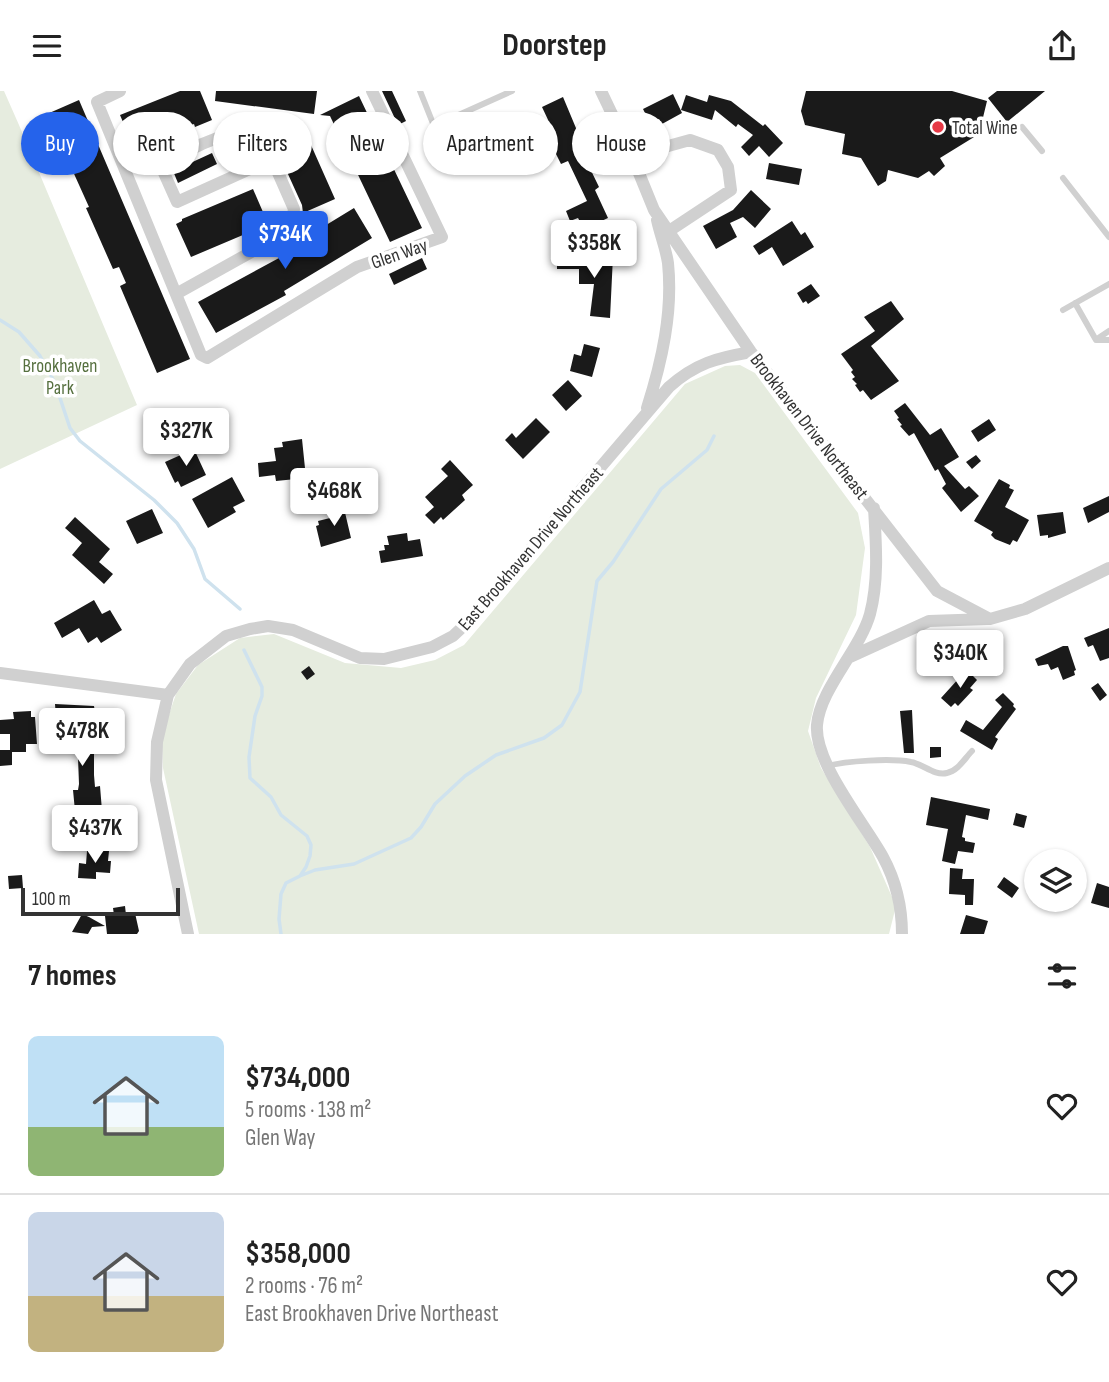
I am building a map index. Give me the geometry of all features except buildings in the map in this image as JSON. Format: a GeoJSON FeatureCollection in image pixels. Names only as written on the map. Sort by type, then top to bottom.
{"type":"FeatureCollection","features":[{"type":"Feature","properties":{"kind":"street","name":"Glen Way"},"geometry":{"type":"LineString","coordinates":[[120,91],[97,102],[201,355],[206,358],[357,268],[442,237],[372,91]]}},
{"type":"Feature","properties":{"kind":"street","name":"Brookhaven Drive Northeast"},"geometry":{"type":"LineString","coordinates":[[601,91],[611,112]]}},
{"type":"Feature","properties":{"kind":"street"},"geometry":{"type":"LineString","coordinates":[[250,125],[259,132],[272,159],[177,202],[160,164],[250,125]]}},
{"type":"Feature","properties":{"kind":"street"},"geometry":{"type":"LineString","coordinates":[[669,231],[731,190],[728,167],[718,150],[690,140],[670,146]]}},
{"type":"Feature","properties":{"kind":"street"},"geometry":{"type":"LineString","coordinates":[[176,294],[271,241],[291,226],[294,209],[279,175]]}},
{"type":"Feature","properties":{"kind":"street","name":"Brookhaven Drive Northeast"},"geometry":{"type":"LineString","coordinates":[[640,175],[654,211],[751,352],[937,591],[990,619]]}},
{"type":"Feature","properties":{"kind":"street","name":"East Brookhaven Drive Northeast"},"geometry":{"type":"LineString","coordinates":[[646,412],[658,374],[670,302],[668,260],[654,211]]}},
{"type":"Feature","properties":{"kind":"street","name":"East Brookhaven Drive Northeast"},"geometry":{"type":"LineString","coordinates":[[188,934],[156,780],[156,742],[168,695],[190,664],[226,636],[268,626],[293,630],[360,658],[384,659],[432,647],[453,636],[479,610],[669,387],[694,367],[717,358],[751,352]]}},
{"type":"Feature","properties":{"kind":"street"},"geometry":{"type":"LineString","coordinates":[[874,508],[877,561],[870,615],[850,657],[823,703],[817,725],[819,745],[827,766],[884,859],[897,891],[902,915],[902,934]]}},
{"type":"Feature","properties":{"kind":"street"},"geometry":{"type":"LineString","coordinates":[[850,657],[929,621],[990,619],[1025,609],[1109,568]]}},
{"type":"Feature","properties":{"kind":"street"},"geometry":{"type":"LineString","coordinates":[[0,673],[168,695]]}},
{"type":"Feature","properties":{"kind":"lane"},"geometry":{"type":"LineString","coordinates":[[420,91],[434,126],[512,91]]}},
{"type":"Feature","properties":{"kind":"lane"},"geometry":{"type":"LineString","coordinates":[[1022,127],[1042,151]]}},
{"type":"Feature","properties":{"kind":"lane"},"geometry":{"type":"LineString","coordinates":[[1063,178],[1109,237]]}},
{"type":"Feature","properties":{"kind":"lane"},"geometry":{"type":"LineString","coordinates":[[1063,310],[1109,284]]}},
{"type":"Feature","properties":{"kind":"lane"},"geometry":{"type":"LineString","coordinates":[[1075,303],[1096,340]]}},
{"type":"Feature","properties":{"kind":"lane"},"geometry":{"type":"LineString","coordinates":[[1096,340],[1109,331]]}},
{"type":"Feature","properties":{"kind":"lane"},"geometry":{"type":"LineString","coordinates":[[1096,340],[1108,340]]}},
{"type":"Feature","properties":{"kind":"lane"},"geometry":{"type":"LineString","coordinates":[[827,766],[840,763],[908,761],[923,765],[932,772],[948,773],[956,769],[972,751]]}},
{"type":"Feature","properties":{"kind":"green space","name":"Brookhaven Park"},"geometry":{"type":"Polygon","coordinates":[[[0,91],[4,91],[21,130],[21,175],[40,175],[137,405],[0,469],[0,91]]]}},
{"type":"Feature","properties":{"kind":"green space"},"geometry":{"type":"Polygon","coordinates":[[[740,365],[755,373],[858,513],[865,548],[856,615],[816,698],[808,731],[821,768],[870,847],[896,906],[889,934],[199,934],[163,768],[162,735],[176,694],[198,665],[240,638],[274,634],[345,663],[401,668],[435,660],[464,645],[685,384],[725,366],[740,365]]]}},
{"type":"Feature","properties":{"kind":"waterway"},"geometry":{"type":"LineString","coordinates":[[0,320],[19,332],[40,356],[55,383],[70,428],[80,441],[154,500],[177,523],[194,549],[205,579],[240,609]]}},
{"type":"Feature","properties":{"kind":"waterway"},"geometry":{"type":"LineString","coordinates":[[300,876],[315,870],[354,864],[411,838],[435,804],[465,776],[496,755],[544,738],[562,725],[580,692],[597,581],[613,562],[661,489],[707,450],[714,436]]}},
{"type":"Feature","properties":{"kind":"waterway"},"geometry":{"type":"LineString","coordinates":[[244,650],[262,687],[249,757],[250,778],[271,797],[281,815],[307,836],[311,845],[306,867],[300,876],[286,883],[281,894],[281,934]]}},
{"type":"Feature","properties":{"kind":"place","name":"Total Wine"},"geometry":{"type":"Point","coordinates":[938,127]}}]}
